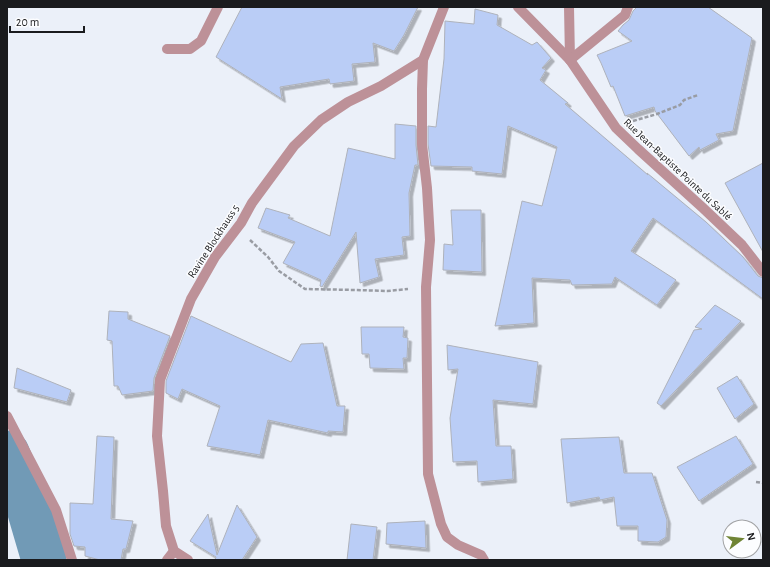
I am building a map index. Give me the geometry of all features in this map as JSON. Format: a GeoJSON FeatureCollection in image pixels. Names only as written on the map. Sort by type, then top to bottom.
{"type":"FeatureCollection","features":[{"type":"Feature","properties":{"kind":"street"},"geometry":{"type":"LineString","coordinates":[[167,49],[190,49],[201,41],[218,7]]}},
{"type":"Feature","properties":{"kind":"street"},"geometry":{"type":"LineString","coordinates":[[444,7],[423,60],[422,144],[427,188],[430,240],[426,287],[428,474],[441,524],[447,536],[458,545],[481,555],[484,560]]}},
{"type":"Feature","properties":{"kind":"street","name":"Rue Jean-Baptiste Pointe du Sablé"},"geometry":{"type":"LineString","coordinates":[[518,7],[570,60],[616,128],[742,245],[763,272]]}},
{"type":"Feature","properties":{"kind":"street"},"geometry":{"type":"LineString","coordinates":[[569,7],[570,60]]}},
{"type":"Feature","properties":{"kind":"street"},"geometry":{"type":"LineString","coordinates":[[570,60],[625,15],[628,7]]}},
{"type":"Feature","properties":{"kind":"street","name":"Ravine Blockhauss 5"},"geometry":{"type":"LineString","coordinates":[[174,551],[166,526],[157,436],[160,380],[191,298],[215,257],[241,223],[252,203],[294,146],[321,120],[348,102],[381,86],[423,60]]}},
{"type":"Feature","properties":{"kind":"street"},"geometry":{"type":"LineString","coordinates":[[7,416],[56,510],[72,560]]}},
{"type":"Feature","properties":{"kind":"street"},"geometry":{"type":"LineString","coordinates":[[167,560],[174,551],[188,560]]}},
{"type":"Feature","properties":{"kind":"path"},"geometry":{"type":"LineString","coordinates":[[616,128],[628,122],[657,114],[680,105],[684,100],[698,95]]}},
{"type":"Feature","properties":{"kind":"path"},"geometry":{"type":"LineString","coordinates":[[241,223],[240,228],[247,238],[257,245],[279,271],[305,289],[387,292],[426,287]]}},
{"type":"Feature","properties":{"kind":"path"},"geometry":{"type":"LineString","coordinates":[[756,482],[763,483]]}},
{"type":"Feature","properties":{"kind":"building"},"geometry":{"type":"Polygon","coordinates":[[[242,7],[418,7],[394,51],[373,43],[375,62],[352,64],[354,81],[330,84],[329,79],[280,87],[282,99],[216,57],[242,7]]]}},
{"type":"Feature","properties":{"kind":"building"},"geometry":{"type":"Polygon","coordinates":[[[637,7],[708,7],[752,38],[733,131],[716,134],[719,140],[700,150],[699,147],[689,156],[655,111],[654,107],[625,116],[613,86],[611,87],[597,55],[632,41],[618,31],[629,20],[633,11],[637,7]]]}},
{"type":"Feature","properties":{"kind":"building"},"geometry":{"type":"Polygon","coordinates":[[[475,9],[498,15],[497,25],[532,45],[537,42],[551,58],[542,68],[546,70],[540,80],[568,103],[565,104],[648,175],[647,173],[706,222],[743,257],[758,276],[763,278],[763,299],[653,218],[631,251],[676,280],[657,305],[615,277],[612,284],[572,285],[570,280],[532,278],[534,323],[495,326],[522,201],[542,206],[557,147],[508,126],[502,174],[472,171],[472,167],[431,166],[428,144],[428,126],[436,127],[444,59],[445,21],[474,24],[475,9]]]}},
{"type":"Feature","properties":{"kind":"building"},"geometry":{"type":"Polygon","coordinates":[[[395,124],[416,126],[418,165],[415,165],[409,193],[410,236],[402,237],[404,255],[375,259],[379,277],[360,283],[356,232],[322,287],[320,286],[321,280],[283,263],[295,242],[258,228],[266,208],[290,215],[288,218],[330,236],[348,148],[395,159],[395,124]]]}},
{"type":"Feature","properties":{"kind":"building"},"geometry":{"type":"Polygon","coordinates":[[[763,163],[763,252],[725,183],[763,163]]]}},
{"type":"Feature","properties":{"kind":"building"},"geometry":{"type":"Polygon","coordinates":[[[451,210],[481,210],[482,272],[443,270],[444,244],[453,245],[451,210]]]}},
{"type":"Feature","properties":{"kind":"building"},"geometry":{"type":"Polygon","coordinates":[[[715,305],[741,321],[661,406],[657,403],[694,330],[702,329],[695,327],[715,305]]]}},
{"type":"Feature","properties":{"kind":"building"},"geometry":{"type":"Polygon","coordinates":[[[109,311],[128,312],[128,319],[170,336],[154,378],[153,391],[122,395],[118,386],[114,386],[112,341],[107,340],[109,311]]]}},
{"type":"Feature","properties":{"kind":"building"},"geometry":{"type":"Polygon","coordinates":[[[191,316],[291,362],[301,344],[323,343],[337,406],[345,406],[343,432],[328,431],[328,433],[268,420],[260,455],[207,446],[220,406],[182,389],[178,399],[166,393],[166,381],[191,316]]]}},
{"type":"Feature","properties":{"kind":"building"},"geometry":{"type":"Polygon","coordinates":[[[361,327],[404,327],[403,337],[408,338],[407,358],[403,358],[404,369],[370,368],[369,354],[362,354],[361,327]]]}},
{"type":"Feature","properties":{"kind":"building"},"geometry":{"type":"Polygon","coordinates":[[[447,345],[538,362],[533,404],[493,400],[496,446],[511,446],[513,479],[478,482],[477,461],[453,462],[450,418],[458,369],[448,370],[447,345]]]}},
{"type":"Feature","properties":{"kind":"building"},"geometry":{"type":"Polygon","coordinates":[[[17,368],[71,390],[67,402],[14,388],[17,368]]]}},
{"type":"Feature","properties":{"kind":"building"},"geometry":{"type":"Polygon","coordinates":[[[737,376],[754,404],[735,419],[717,388],[737,376]]]}},
{"type":"Feature","properties":{"kind":"building"},"geometry":{"type":"Polygon","coordinates":[[[97,436],[114,437],[111,519],[133,521],[126,549],[123,549],[121,560],[100,560],[85,556],[85,547],[74,546],[70,534],[70,503],[93,504],[97,436]]]}},
{"type":"Feature","properties":{"kind":"building"},"geometry":{"type":"Polygon","coordinates":[[[736,436],[753,464],[699,501],[677,467],[736,436]]]}},
{"type":"Feature","properties":{"kind":"building"},"geometry":{"type":"Polygon","coordinates":[[[619,437],[624,473],[652,473],[667,520],[666,537],[658,542],[638,541],[638,526],[617,526],[614,497],[600,500],[599,497],[567,503],[561,439],[619,437]]]}},
{"type":"Feature","properties":{"kind":"building"},"geometry":{"type":"Polygon","coordinates":[[[237,505],[257,537],[242,560],[215,560],[216,557],[190,541],[208,514],[217,555],[237,505]]]}},
{"type":"Feature","properties":{"kind":"building"},"geometry":{"type":"Polygon","coordinates":[[[425,521],[426,548],[386,544],[387,523],[425,521]]]}},
{"type":"Feature","properties":{"kind":"building"},"geometry":{"type":"Polygon","coordinates":[[[351,524],[377,527],[373,560],[347,560],[351,524]]]}},
{"type":"Feature","properties":{"kind":"waterway"},"geometry":{"type":"LineString","coordinates":[[7,453],[27,502],[44,560]]}}]}
